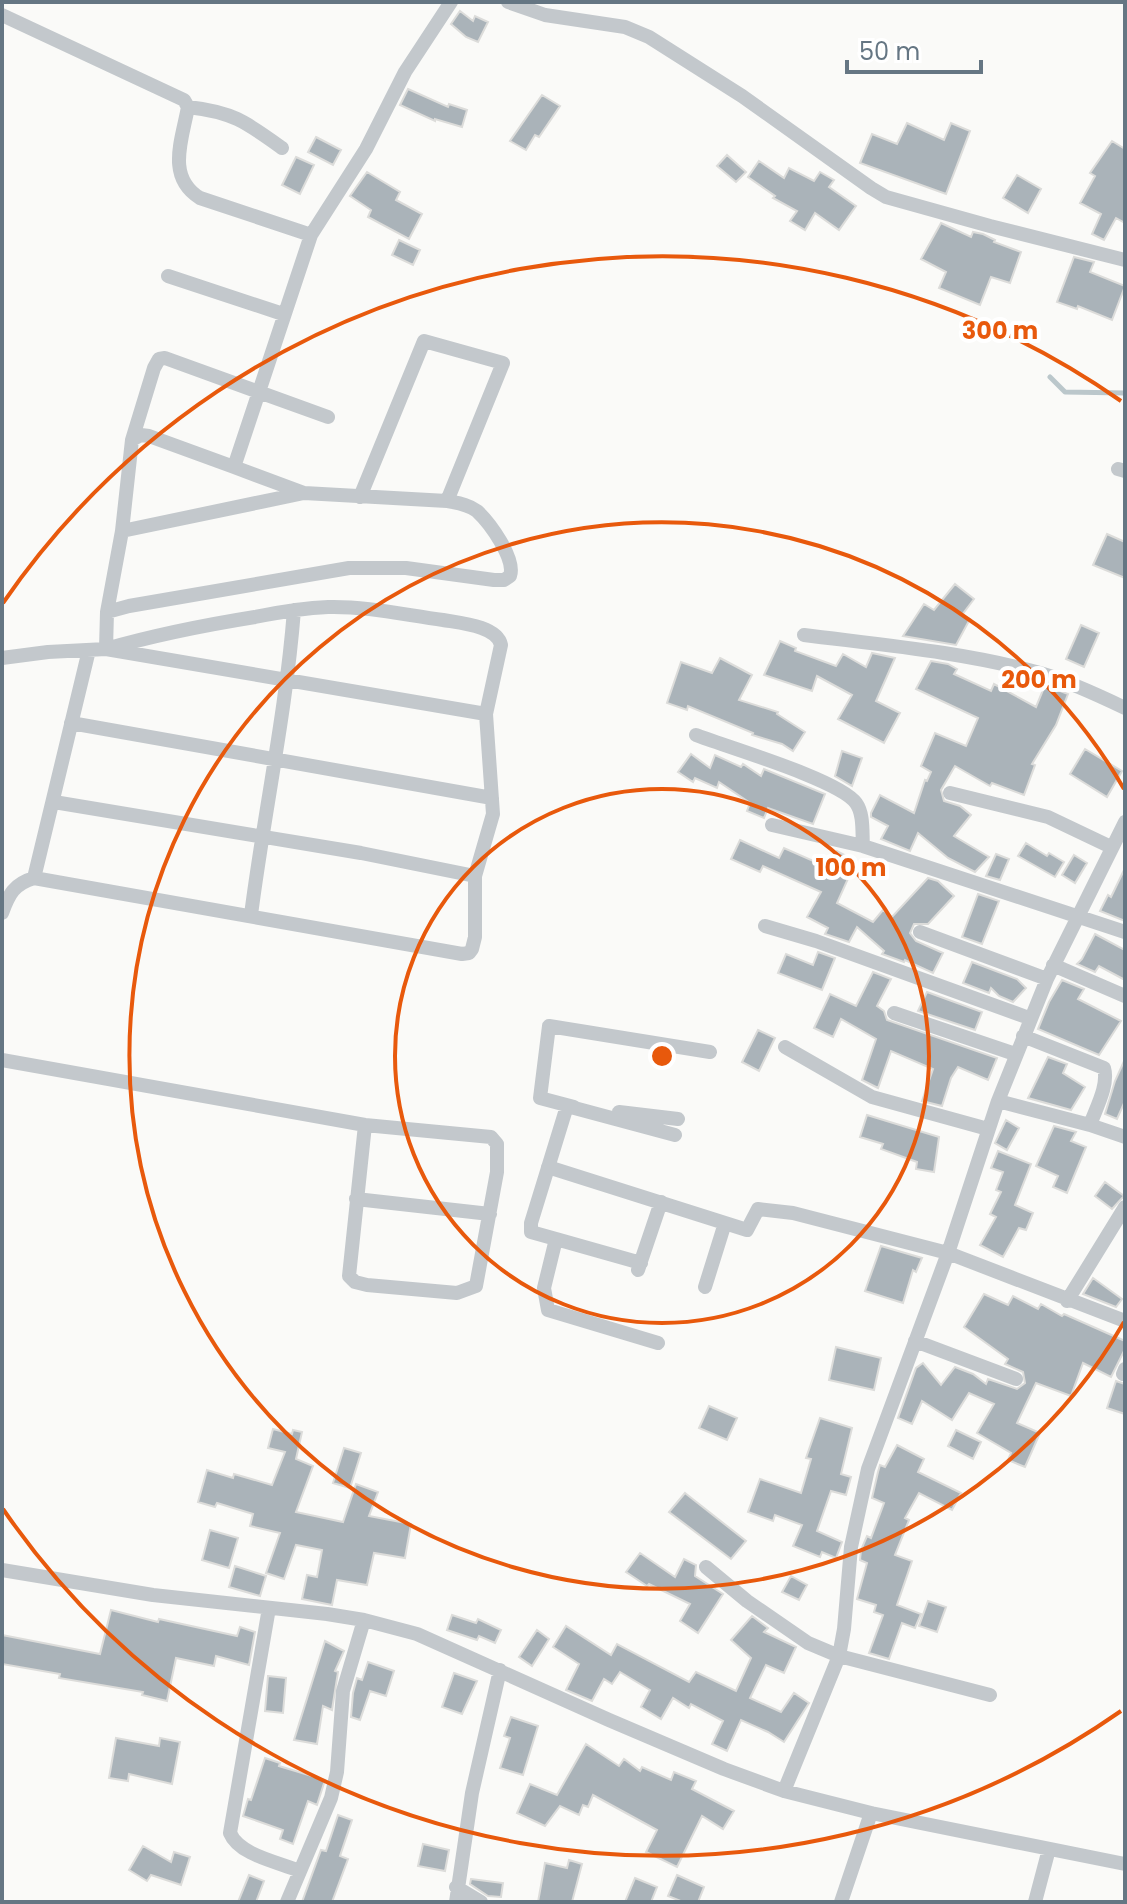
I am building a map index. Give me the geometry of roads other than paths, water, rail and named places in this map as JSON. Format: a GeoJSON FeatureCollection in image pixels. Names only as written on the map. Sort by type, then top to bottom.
{"type":"FeatureCollection","features":[{"type":"Feature","properties":{"kind":"street"},"geometry":{"type":"LineString","coordinates":[[234,467],[311,235],[366,149],[405,72],[451,2]]}},
{"type":"Feature","properties":{"kind":"street"},"geometry":{"type":"LineString","coordinates":[[508,2],[545,15],[625,27],[649,37],[703,69],[886,197],[1125,260]]}},
{"type":"Feature","properties":{"kind":"street"},"geometry":{"type":"LineString","coordinates":[[2,15],[184,100],[188,107],[178,167],[188,191],[200,198],[311,235]]}},
{"type":"Feature","properties":{"kind":"street"},"geometry":{"type":"LineString","coordinates":[[188,107],[218,110],[241,119],[282,148]]}},
{"type":"Feature","properties":{"kind":"street"},"geometry":{"type":"LineString","coordinates":[[168,276],[283,314]]}},
{"type":"Feature","properties":{"kind":"street"},"geometry":{"type":"LineString","coordinates":[[360,497],[424,341],[503,363],[447,501]]}},
{"type":"Feature","properties":{"kind":"street"},"geometry":{"type":"LineString","coordinates":[[106,643],[107,612],[122,531],[132,440],[159,359],[165,358],[259,390],[328,417]]}},
{"type":"Feature","properties":{"kind":"street"},"geometry":{"type":"LineString","coordinates":[[132,440],[136,436],[149,436],[304,493]]}},
{"type":"Feature","properties":{"kind":"street"},"geometry":{"type":"LineString","coordinates":[[107,612],[349,568],[406,568],[494,580],[504,580],[510,576],[511,563],[507,552],[478,512],[447,501],[304,493],[122,531]]}},
{"type":"Feature","properties":{"kind":"street"},"geometry":{"type":"LineString","coordinates":[[2,658],[89,650],[106,643],[294,610],[360,608],[457,622],[493,633],[500,638],[501,645],[486,714],[493,814],[475,876],[474,943],[469,953],[34,878],[20,881],[10,892],[2,913]]}},
{"type":"Feature","properties":{"kind":"street"},"geometry":{"type":"LineString","coordinates":[[251,915],[261,837],[289,679],[294,610]]}},
{"type":"Feature","properties":{"kind":"street"},"geometry":{"type":"LineString","coordinates":[[804,635],[945,653],[1013,666],[1044,674],[1125,708]]}},
{"type":"Feature","properties":{"kind":"street"},"geometry":{"type":"LineString","coordinates":[[106,643],[486,714]]}},
{"type":"Feature","properties":{"kind":"street"},"geometry":{"type":"LineString","coordinates":[[34,878],[89,650]]}},
{"type":"Feature","properties":{"kind":"street"},"geometry":{"type":"LineString","coordinates":[[71,723],[492,798]]}},
{"type":"Feature","properties":{"kind":"street"},"geometry":{"type":"LineString","coordinates":[[696,735],[825,783],[853,799],[860,812],[863,846]]}},
{"type":"Feature","properties":{"kind":"street"},"geometry":{"type":"LineString","coordinates":[[950,793],[1048,817],[1111,847]]}},
{"type":"Feature","properties":{"kind":"street"},"geometry":{"type":"LineString","coordinates":[[54,802],[361,853],[475,876]]}},
{"type":"Feature","properties":{"kind":"street"},"geometry":{"type":"LineString","coordinates":[[772,825],[863,846],[1078,914],[1125,932]]}},
{"type":"Feature","properties":{"kind":"street"},"geometry":{"type":"LineString","coordinates":[[784,1791],[839,1656],[851,1547],[868,1469],[948,1253],[988,1129],[1029,1018],[1123,828]]}},
{"type":"Feature","properties":{"kind":"street"},"geometry":{"type":"LineString","coordinates":[[765,926],[816,941],[1029,1018]]}},
{"type":"Feature","properties":{"kind":"street"},"geometry":{"type":"LineString","coordinates":[[920,932],[1125,996]]}},
{"type":"Feature","properties":{"kind":"street"},"geometry":{"type":"LineString","coordinates":[[894,1013],[1015,1054]]}},
{"type":"Feature","properties":{"kind":"street"},"geometry":{"type":"LineString","coordinates":[[675,1135],[540,1098],[549,1026],[710,1052]]}},
{"type":"Feature","properties":{"kind":"street"},"geometry":{"type":"LineString","coordinates":[[1023,1036],[1104,1068],[1106,1074],[1102,1093],[1090,1125]]}},
{"type":"Feature","properties":{"kind":"street"},"geometry":{"type":"LineString","coordinates":[[785,1047],[872,1097],[988,1129]]}},
{"type":"Feature","properties":{"kind":"street"},"geometry":{"type":"LineString","coordinates":[[2,1060],[365,1125],[491,1137],[497,1144],[497,1172],[476,1286],[457,1293],[367,1285],[355,1282],[349,1276],[365,1125]]}},
{"type":"Feature","properties":{"kind":"street"},"geometry":{"type":"LineString","coordinates":[[998,1101],[1125,1137]]}},
{"type":"Feature","properties":{"kind":"street"},"geometry":{"type":"LineString","coordinates":[[567,1106],[678,1119]]}},
{"type":"Feature","properties":{"kind":"street"},"geometry":{"type":"LineString","coordinates":[[567,1106],[531,1223],[531,1232],[640,1267],[661,1202]]}},
{"type":"Feature","properties":{"kind":"street"},"geometry":{"type":"LineString","coordinates":[[548,1167],[747,1230],[758,1209],[782,1212],[948,1253],[1125,1321]]}},
{"type":"Feature","properties":{"kind":"street"},"geometry":{"type":"LineString","coordinates":[[356,1199],[490,1214]]}},
{"type":"Feature","properties":{"kind":"street"},"geometry":{"type":"LineString","coordinates":[[1067,1301],[1125,1207]]}},
{"type":"Feature","properties":{"kind":"street"},"geometry":{"type":"LineString","coordinates":[[705,1287],[725,1223]]}},
{"type":"Feature","properties":{"kind":"street"},"geometry":{"type":"LineString","coordinates":[[556,1239],[544,1288],[548,1310],[658,1343]]}},
{"type":"Feature","properties":{"kind":"street"},"geometry":{"type":"LineString","coordinates":[[915,1341],[1016,1379]]}},
{"type":"Feature","properties":{"kind":"street"},"geometry":{"type":"LineString","coordinates":[[706,1567],[781,1626],[808,1643],[839,1656],[990,1695]]}},
{"type":"Feature","properties":{"kind":"street"},"geometry":{"type":"LineString","coordinates":[[2,1570],[153,1595],[364,1620],[449,1646],[637,1732],[784,1791],[871,1813],[1125,1864]]}},
{"type":"Feature","properties":{"kind":"street"},"geometry":{"type":"LineString","coordinates":[[269,1608],[230,1833],[234,1842],[245,1850],[300,1871]]}},
{"type":"Feature","properties":{"kind":"street"},"geometry":{"type":"LineString","coordinates":[[287,1902],[331,1798],[337,1772],[340,1705],[364,1620]]}},
{"type":"Feature","properties":{"kind":"street"},"geometry":{"type":"LineString","coordinates":[[481,1902],[456,1895],[472,1793],[500,1670]]}},
{"type":"Feature","properties":{"kind":"street"},"geometry":{"type":"LineString","coordinates":[[841,1902],[871,1813]]}},
{"type":"Feature","properties":{"kind":"street"},"geometry":{"type":"LineString","coordinates":[[1035,1902],[1049,1849]]}},
{"type":"Feature","properties":{"kind":"waterway"},"geometry":{"type":"LineString","coordinates":[[1050,377],[1065,392],[1125,393]]}}]}
